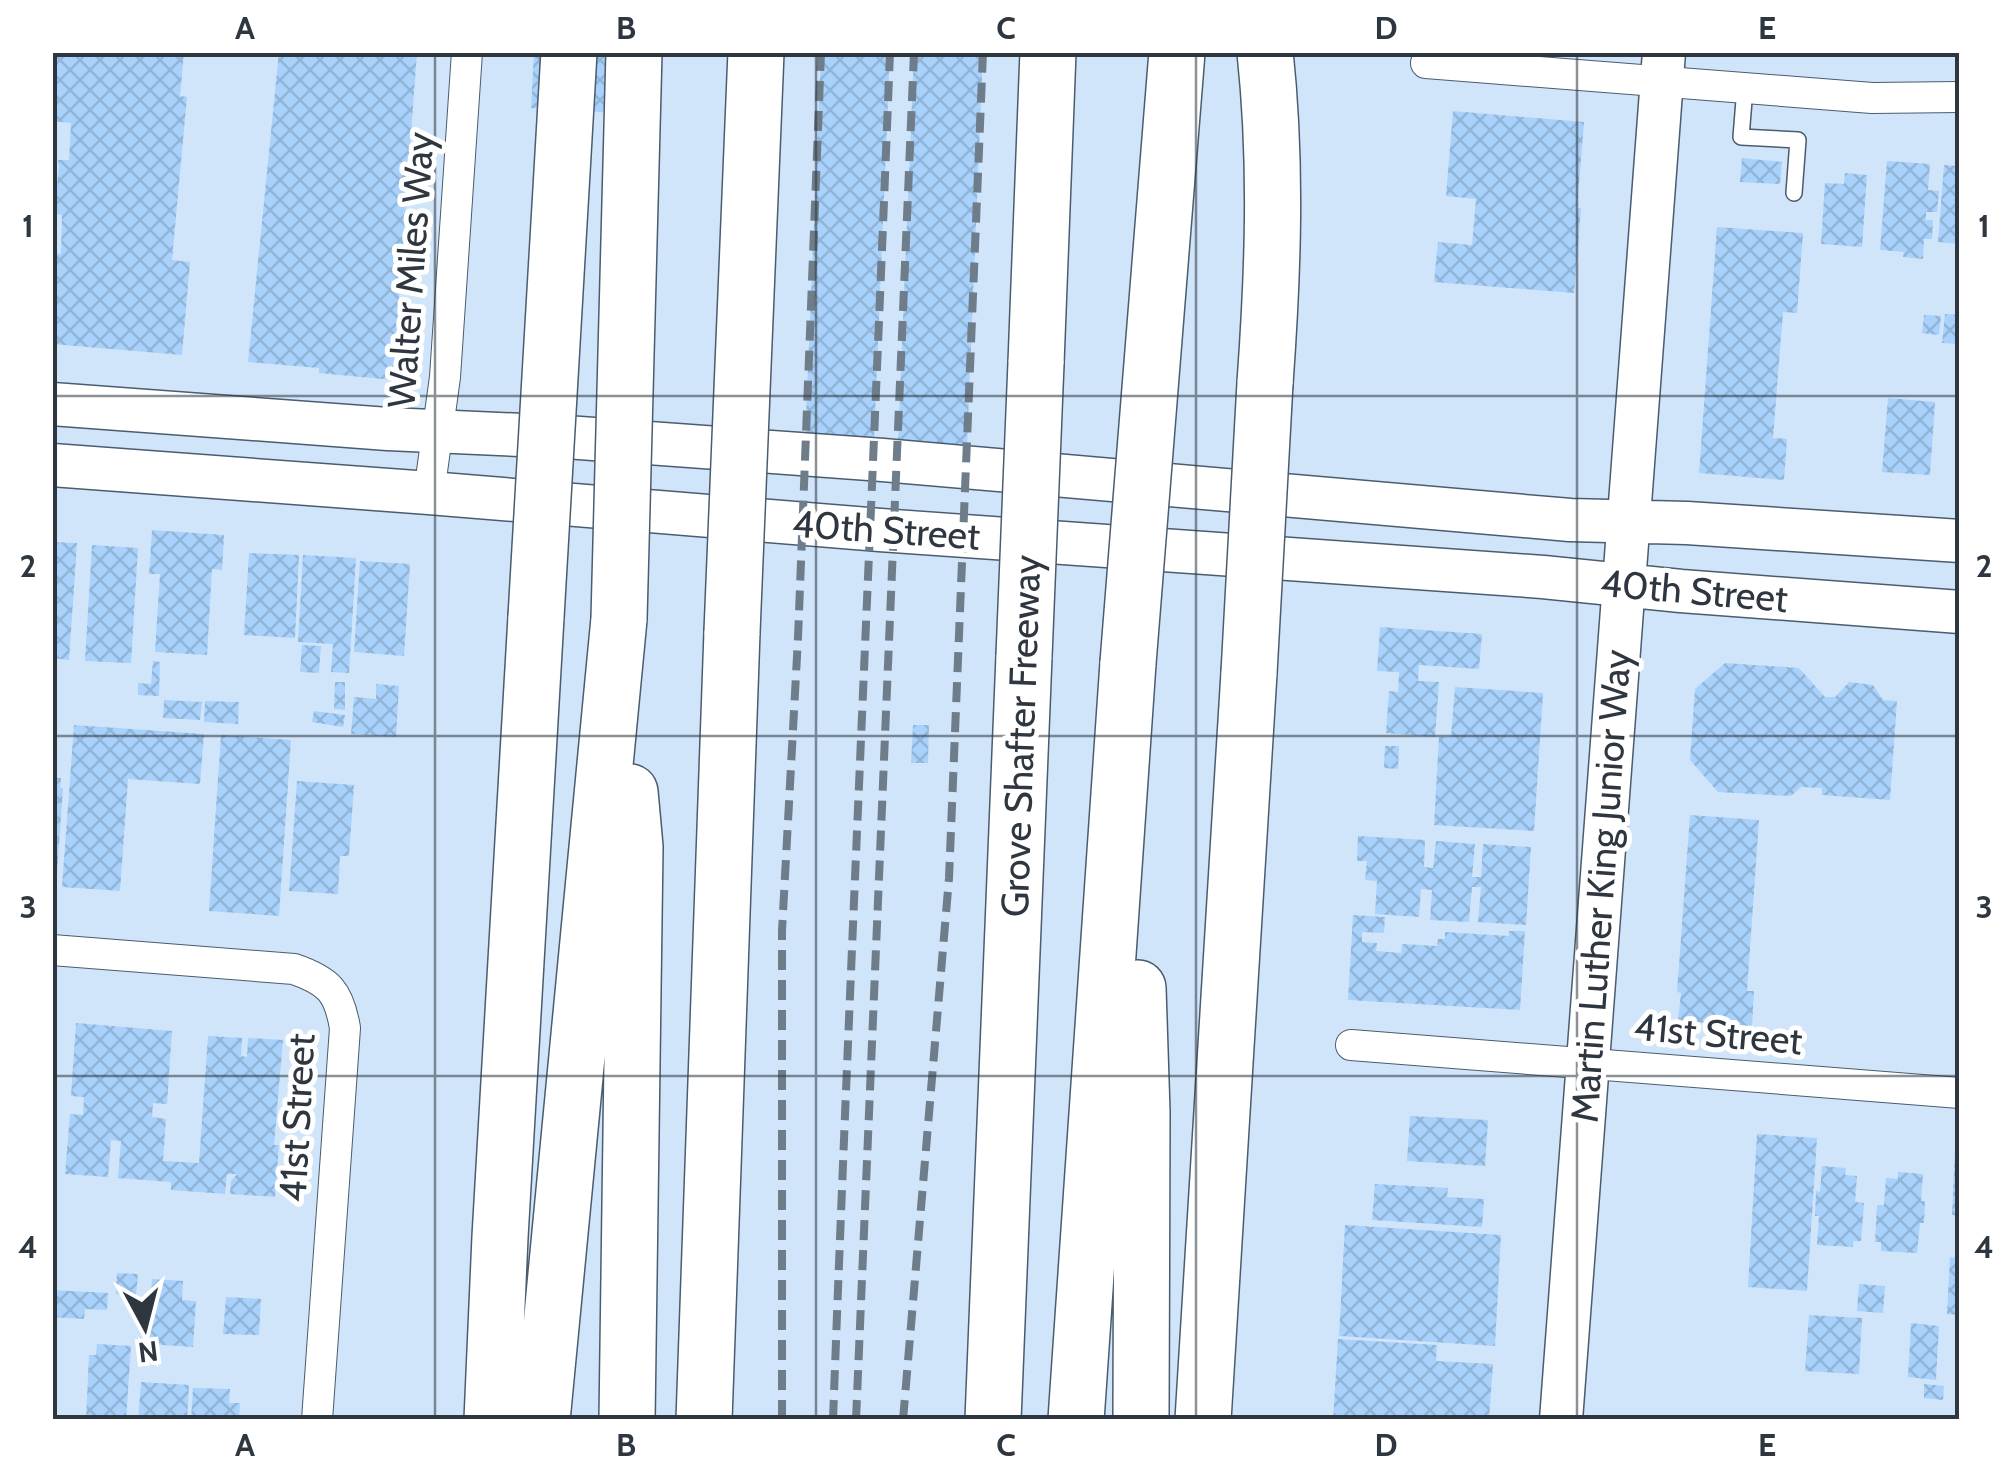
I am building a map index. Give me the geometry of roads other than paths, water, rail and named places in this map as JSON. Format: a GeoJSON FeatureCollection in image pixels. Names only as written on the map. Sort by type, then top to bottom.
{"type":"FeatureCollection","features":[{"type":"Feature","properties":{"kind":"highway"},"geometry":{"type":"LineString","coordinates":[[492,1420],[569,52]]}},
{"type":"Feature","properties":{"kind":"highway"},"geometry":{"type":"LineString","coordinates":[[542,1420],[618,629],[634,52]]}},
{"type":"Feature","properties":{"kind":"highway"},"geometry":{"type":"LineString","coordinates":[[704,1420],[756,52]]}},
{"type":"Feature","properties":{"kind":"highway","name":"Grove Shafter Freeway"},"geometry":{"type":"LineString","coordinates":[[993,1420],[1048,52]]}},
{"type":"Feature","properties":{"kind":"highway"},"geometry":{"type":"LineString","coordinates":[[1076,1420],[1128,663],[1177,52]]}},
{"type":"Feature","properties":{"kind":"highway"},"geometry":{"type":"LineString","coordinates":[[1204,1420],[1266,383],[1273,194],[1265,52]]}},
{"type":"Feature","properties":{"kind":"highway"},"geometry":{"type":"LineString","coordinates":[[618,629],[634,847],[628,1420]]}},
{"type":"Feature","properties":{"kind":"highway"},"geometry":{"type":"LineString","coordinates":[[1128,663],[1142,1112],[1141,1420]]}},
{"type":"Feature","properties":{"kind":"main road","name":"Martin Luther King Junior Way"},"geometry":{"type":"LineString","coordinates":[[1561,1420],[1663,67]]}},
{"type":"Feature","properties":{"kind":"main road","name":"40th Street"},"geometry":{"type":"LineString","coordinates":[[52,404],[865,459],[1531,517],[1960,541]]}},
{"type":"Feature","properties":{"kind":"main road","name":"40th Street"},"geometry":{"type":"LineString","coordinates":[[52,465],[1960,612]]}},
{"type":"Feature","properties":{"kind":"street","name":"Walter Miles Way"},"geometry":{"type":"LineString","coordinates":[[429,492],[448,342],[467,52]]}},
{"type":"Feature","properties":{"kind":"street"},"geometry":{"type":"LineString","coordinates":[[1426,64],[1663,67],[1745,88],[1872,98],[1960,97]]}},
{"type":"Feature","properties":{"kind":"street","name":"41st Street"},"geometry":{"type":"LineString","coordinates":[[52,950],[294,969],[316,976],[333,991],[341,1005],[344,1028],[317,1420]]}},
{"type":"Feature","properties":{"kind":"street","name":"41st Street"},"geometry":{"type":"LineString","coordinates":[[1351,1045],[1960,1093]]}},
{"type":"Feature","properties":{"kind":"lane"},"geometry":{"type":"LineString","coordinates":[[1745,88],[1741,137],[1798,140],[1794,194]]}},
{"type":"Feature","properties":{"kind":"railway"},"geometry":{"type":"LineString","coordinates":[[782,1420],[782,931],[821,52]]}},
{"type":"Feature","properties":{"kind":"railway"},"geometry":{"type":"LineString","coordinates":[[833,1420],[890,52]]}},
{"type":"Feature","properties":{"kind":"railway"},"geometry":{"type":"LineString","coordinates":[[856,1420],[914,52]]}},
{"type":"Feature","properties":{"kind":"railway"},"geometry":{"type":"LineString","coordinates":[[903,1420],[949,878],[983,52]]}}]}
